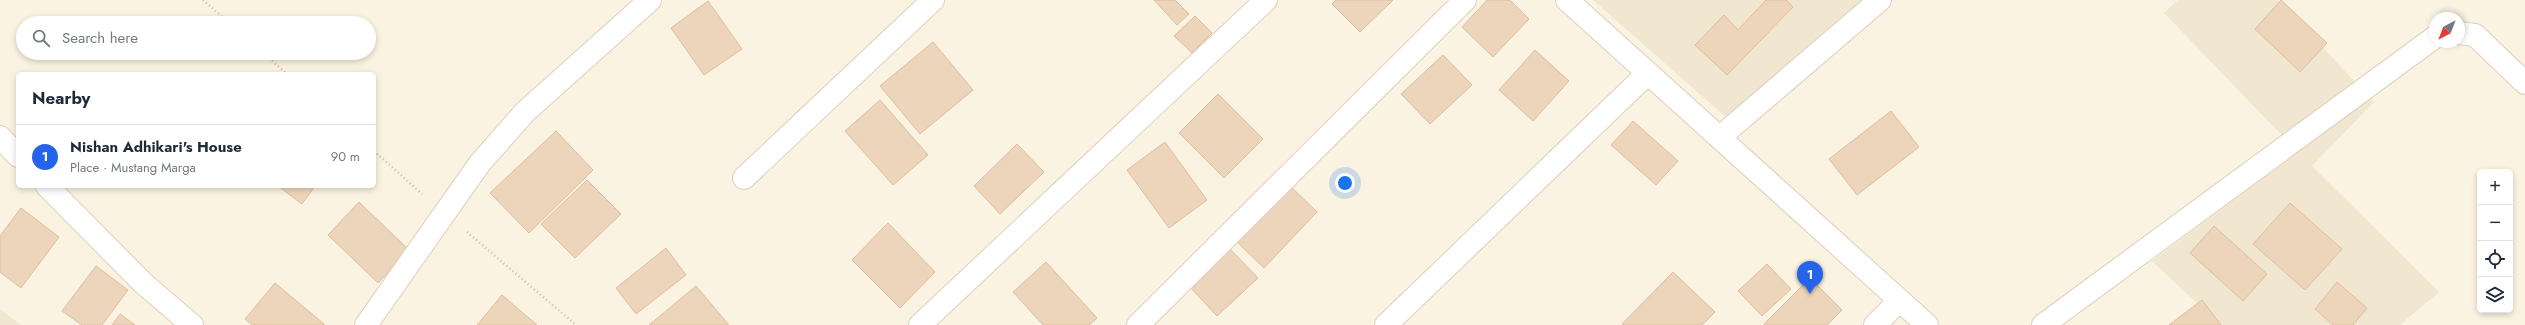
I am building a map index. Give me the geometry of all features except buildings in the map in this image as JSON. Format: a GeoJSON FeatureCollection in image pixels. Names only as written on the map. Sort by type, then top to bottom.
{"type":"FeatureCollection","features":[{"type":"Feature","properties":{"kind":"street"},"geometry":{"type":"LineString","coordinates":[[366,325],[446,214],[480,163],[525,112],[650,0]]}},
{"type":"Feature","properties":{"kind":"street"},"geometry":{"type":"LineString","coordinates":[[744,178],[933,0]]}},
{"type":"Feature","properties":{"kind":"street"},"geometry":{"type":"LineString","coordinates":[[920,325],[1266,0]]}},
{"type":"Feature","properties":{"kind":"street"},"geometry":{"type":"LineString","coordinates":[[1138,325],[1465,0]]}},
{"type":"Feature","properties":{"kind":"street"},"geometry":{"type":"LineString","coordinates":[[1567,0],[1927,325]]}},
{"type":"Feature","properties":{"kind":"street"},"geometry":{"type":"LineString","coordinates":[[1720,137],[1880,0]]}},
{"type":"Feature","properties":{"kind":"street"},"geometry":{"type":"LineString","coordinates":[[2465,34],[2475,35],[2525,83]]}},
{"type":"Feature","properties":{"kind":"street"},"geometry":{"type":"LineString","coordinates":[[2043,325],[2429,41]]}},
{"type":"Feature","properties":{"kind":"street"},"geometry":{"type":"LineString","coordinates":[[1386,325],[1648,73]]}},
{"type":"Feature","properties":{"kind":"street"},"geometry":{"type":"LineString","coordinates":[[0,136],[16,154]]}},
{"type":"Feature","properties":{"kind":"street"},"geometry":{"type":"LineString","coordinates":[[49,188],[143,283],[192,325]]}},
{"type":"Feature","properties":{"kind":"street"},"geometry":{"type":"LineString","coordinates":[[1875,325],[1899,300]]}},
{"type":"Feature","properties":{"kind":"path"},"geometry":{"type":"LineString","coordinates":[[203,0],[221,16]]}},
{"type":"Feature","properties":{"kind":"path"},"geometry":{"type":"LineString","coordinates":[[271,60],[285,72]]}},
{"type":"Feature","properties":{"kind":"path"},"geometry":{"type":"LineString","coordinates":[[376,153],[576,325]]}},
{"type":"Feature","properties":{"kind":"shaded area"},"geometry":{"type":"Polygon","coordinates":[[[1593,0],[1881,0],[1735,125],[1593,0]]]}},
{"type":"Feature","properties":{"kind":"shaded area"},"geometry":{"type":"Polygon","coordinates":[[[2178,0],[2278,0],[2374,102],[2312,166],[2439,292],[2400,325],[2220,325],[2152,261],[2298,152],[2164,13],[2178,0]]]}},
{"type":"Feature","properties":{"kind":"shaded area"},"geometry":{"type":"Polygon","coordinates":[[[0,309],[21,325],[0,325],[0,309]]]}},
{"type":"Feature","properties":{"kind":"place","name":"Nishan Adhikari's House"},"geometry":{"type":"Point","coordinates":[1810,294]}}]}
